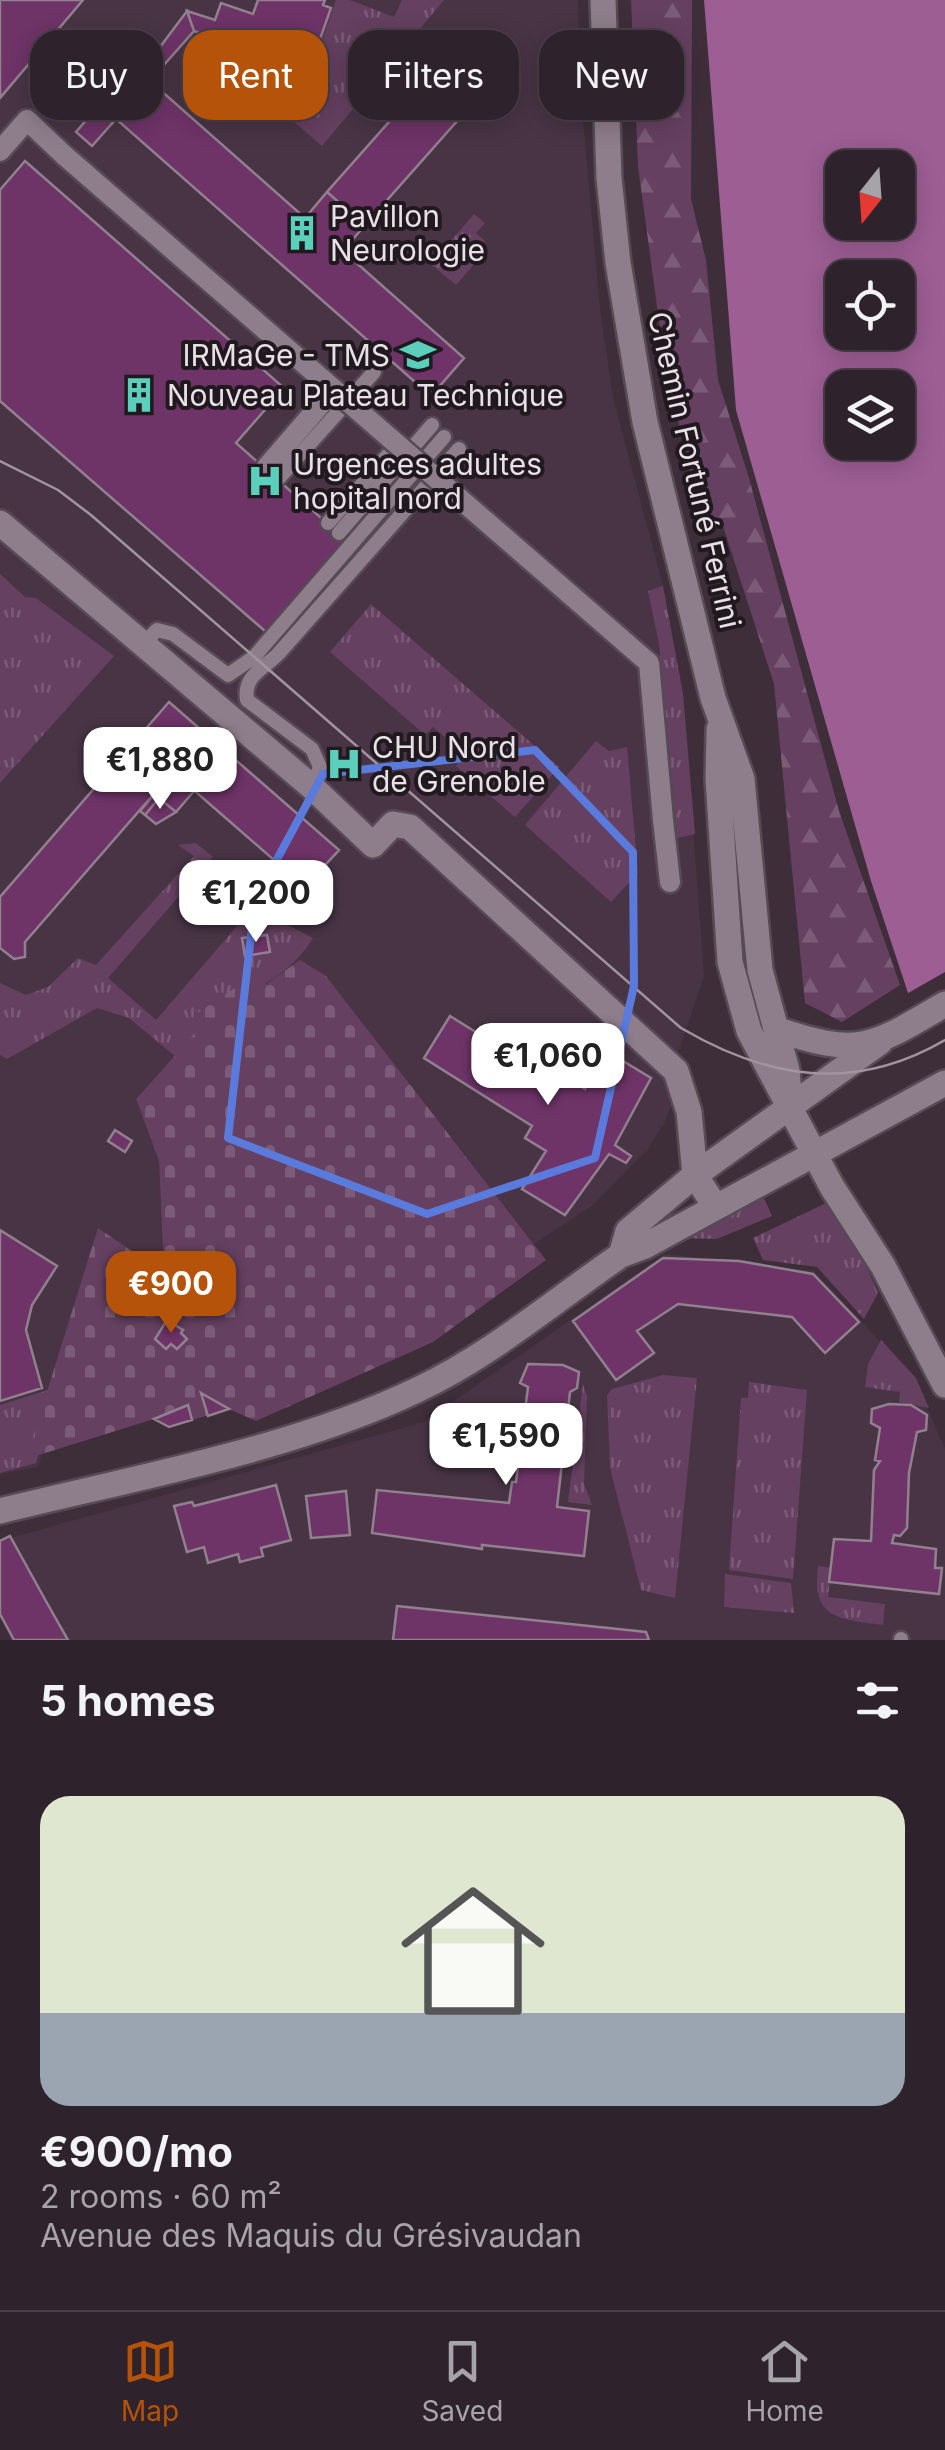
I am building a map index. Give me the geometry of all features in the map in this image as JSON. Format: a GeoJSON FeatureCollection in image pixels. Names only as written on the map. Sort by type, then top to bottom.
{"type":"FeatureCollection","features":[{"type":"Feature","properties":{"kind":"street","name":"Chemin Fortuné Ferrini"},"geometry":{"type":"LineString","coordinates":[[602,0],[609,178],[618,262],[645,422],[719,714],[742,779],[760,970],[790,1106]]}},
{"type":"Feature","properties":{"kind":"street"},"geometry":{"type":"LineString","coordinates":[[0,151],[27,120],[649,662],[670,882]]}},
{"type":"Feature","properties":{"kind":"street"},"geometry":{"type":"LineString","coordinates":[[272,474],[334,389]]}},
{"type":"Feature","properties":{"kind":"street"},"geometry":{"type":"LineString","coordinates":[[0,523],[312,787],[373,845],[393,824],[410,828],[676,1071],[688,1112],[695,1175],[715,1206]]}},
{"type":"Feature","properties":{"kind":"street","name":"Chemin Fortuné Ferrini"},"geometry":{"type":"LineString","coordinates":[[719,714],[718,779],[730,962],[749,1031],[790,1106]]}},
{"type":"Feature","properties":{"kind":"street"},"geometry":{"type":"LineString","coordinates":[[621,1255],[628,1231],[695,1175],[790,1106],[847,1056],[880,1042],[945,1004]]}},
{"type":"Feature","properties":{"kind":"street"},"geometry":{"type":"LineString","coordinates":[[776,1029],[847,1056]]}},
{"type":"Feature","properties":{"kind":"street"},"geometry":{"type":"LineString","coordinates":[[0,1511],[276,1439],[417,1390],[454,1370],[621,1255],[646,1246],[945,1083]]}},
{"type":"Feature","properties":{"kind":"street"},"geometry":{"type":"LineString","coordinates":[[790,1106],[813,1152],[883,1266],[945,1384]]}},
{"type":"Feature","properties":{"kind":"street"},"geometry":{"type":"LineString","coordinates":[[931,1361],[945,1406]]}},
{"type":"Feature","properties":{"kind":"lane"},"geometry":{"type":"LineString","coordinates":[[272,474],[374,372]]}},
{"type":"Feature","properties":{"kind":"lane"},"geometry":{"type":"LineString","coordinates":[[339,533],[432,426]]}},
{"type":"Feature","properties":{"kind":"lane"},"geometry":{"type":"LineString","coordinates":[[142,645],[156,630],[173,634],[228,674],[243,665],[444,437]]}},
{"type":"Feature","properties":{"kind":"lane"},"geometry":{"type":"LineString","coordinates":[[312,787],[320,767],[312,748],[247,700],[245,688],[253,673],[266,668],[459,449]]}},
{"type":"Feature","properties":{"kind":"lane"},"geometry":{"type":"LineString","coordinates":[[339,533],[388,455]]}},
{"type":"Feature","properties":{"kind":"lane"},"geometry":{"type":"LineString","coordinates":[[339,533],[411,475]]}},
{"type":"Feature","properties":{"kind":"highlighted area"},"geometry":{"type":"Polygon","coordinates":[[[535,750],[633,852],[634,986],[595,1158],[427,1214],[228,1138],[255,900],[323,774],[535,750]]]}},
{"type":"Feature","properties":{"kind":"shaded area","name":"CHU Nord de Grenoble"},"geometry":{"type":"Polygon","coordinates":[[[0,0],[578,0],[579,30],[539,30],[539,120],[583,120],[600,308],[613,398],[663,586],[683,694],[704,976],[667,1085],[672,1103],[664,1124],[648,1149],[592,1206],[534,1244],[326,976],[266,984],[194,1016],[203,1023],[136,1099],[159,1161],[164,1274],[106,1235],[38,1467],[0,1474],[0,0]]]}},
{"type":"Feature","properties":{"kind":"shaded area"},"geometry":{"type":"Polygon","coordinates":[[[704,0],[945,0],[945,1105],[871,881],[736,410],[704,0]]]}},
{"type":"Feature","properties":{"kind":"shaded area"},"geometry":{"type":"Polygon","coordinates":[[[665,1254],[814,1271],[914,1378],[945,1449],[945,1640],[13,1640],[0,1616],[0,1541],[424,1422],[665,1254]]]}},
{"type":"Feature","properties":{"kind":"green space"},"geometry":{"type":"Polygon","coordinates":[[[336,0],[350,0],[394,17],[402,0],[444,0],[419,30],[348,30],[348,115],[322,146],[292,120],[328,120],[325,30],[336,0]]]}},
{"type":"Feature","properties":{"kind":"green space"},"geometry":{"type":"Polygon","coordinates":[[[631,0],[692,0],[691,199],[706,260],[718,380],[749,478],[839,811],[900,985],[842,1022],[805,1003],[774,684],[722,523],[702,529],[663,351],[638,166],[636,120],[684,120],[684,30],[632,30],[631,0]]]}},
{"type":"Feature","properties":{"kind":"green space"},"geometry":{"type":"Polygon","coordinates":[[[474,214],[485,223],[476,233],[485,241],[479,248],[484,253],[456,285],[431,264],[474,214]]]}},
{"type":"Feature","properties":{"kind":"green space"},"geometry":{"type":"Polygon","coordinates":[[[0,574],[25,597],[36,598],[114,656],[0,783],[0,574]]]}},
{"type":"Feature","properties":{"kind":"green space"},"geometry":{"type":"Polygon","coordinates":[[[663,586],[683,694],[695,834],[677,838],[659,644],[648,591],[663,586]]]}},
{"type":"Feature","properties":{"kind":"green space"},"geometry":{"type":"Polygon","coordinates":[[[371,604],[559,767],[515,817],[456,766],[465,754],[433,727],[425,735],[330,652],[371,604]]]}},
{"type":"Feature","properties":{"kind":"green space"},"geometry":{"type":"Polygon","coordinates":[[[596,741],[609,751],[627,747],[638,873],[611,902],[525,825],[596,741]]]}},
{"type":"Feature","properties":{"kind":"green space"},"geometry":{"type":"Polygon","coordinates":[[[196,843],[213,857],[108,978],[156,1020],[262,897],[284,923],[313,938],[290,966],[261,986],[194,1016],[203,1023],[188,1067],[129,1018],[97,1008],[7,1059],[0,1055],[0,983],[26,995],[48,987],[78,958],[96,965],[194,856],[178,845],[196,843]]]}},
{"type":"Feature","properties":{"kind":"green space"},"geometry":{"type":"Polygon","coordinates":[[[300,960],[326,976],[546,1260],[433,1342],[256,1421],[229,1409],[169,1427],[154,1419],[26,1459],[98,1228],[164,1273],[159,1161],[136,1099],[203,1024],[193,1016],[242,983],[261,978],[266,984],[300,960]]]}},
{"type":"Feature","properties":{"kind":"green space"},"geometry":{"type":"Polygon","coordinates":[[[763,1196],[772,1216],[717,1239],[677,1238],[763,1196]]]}},
{"type":"Feature","properties":{"kind":"green space"},"geometry":{"type":"Polygon","coordinates":[[[828,1202],[842,1210],[878,1293],[864,1319],[817,1267],[763,1260],[753,1238],[828,1202]]]}},
{"type":"Feature","properties":{"kind":"green space"},"geometry":{"type":"Polygon","coordinates":[[[881,1340],[916,1378],[929,1408],[899,1402],[900,1392],[865,1387],[868,1364],[881,1340]]]}},
{"type":"Feature","properties":{"kind":"green space"},"geometry":{"type":"Polygon","coordinates":[[[663,1375],[697,1378],[675,1598],[641,1590],[610,1468],[607,1395],[612,1389],[663,1375]]]}},
{"type":"Feature","properties":{"kind":"green space"},"geometry":{"type":"Polygon","coordinates":[[[749,1382],[807,1390],[793,1579],[729,1570],[741,1398],[748,1398],[749,1382]]]}},
{"type":"Feature","properties":{"kind":"green space"},"geometry":{"type":"Polygon","coordinates":[[[583,1384],[587,1396],[584,1484],[592,1505],[568,1502],[583,1384]]]}},
{"type":"Feature","properties":{"kind":"green space"},"geometry":{"type":"Polygon","coordinates":[[[56,1391],[36,1463],[0,1473],[0,1405],[56,1391]]]}},
{"type":"Feature","properties":{"kind":"green space"},"geometry":{"type":"Polygon","coordinates":[[[818,1566],[831,1568],[828,1597],[885,1604],[883,1625],[831,1613],[819,1597],[818,1566]]]}},
{"type":"Feature","properties":{"kind":"green space"},"geometry":{"type":"Polygon","coordinates":[[[725,1574],[791,1583],[794,1613],[724,1607],[725,1574]]]}},
{"type":"Feature","properties":{"kind":"pier"},"geometry":{"type":"Polygon","coordinates":[[[945,972],[945,1110],[903,996],[945,972]]]}},
{"type":"Feature","properties":{"kind":"building"},"geometry":{"type":"Polygon","coordinates":[[[0,0],[83,0],[58,30],[30,30],[30,63],[0,98],[0,0]]]}},
{"type":"Feature","properties":{"kind":"building"},"geometry":{"type":"Polygon","coordinates":[[[258,0],[325,0],[323,5],[331,8],[323,30],[194,30],[187,11],[215,20],[221,3],[253,14],[258,0]]]}},
{"type":"Feature","properties":{"kind":"building"},"geometry":{"type":"Polygon","coordinates":[[[187,11],[194,30],[183,30],[183,43],[163,66],[163,43],[187,11]]]}},
{"type":"Feature","properties":{"kind":"building","name":"Pavillon Neurologie"},"geometry":{"type":"Polygon","coordinates":[[[163,92],[183,110],[183,120],[194,120],[305,218],[327,192],[365,225],[343,251],[464,358],[431,396],[117,120],[163,120],[163,92]]]}},
{"type":"Feature","properties":{"kind":"building"},"geometry":{"type":"Polygon","coordinates":[[[87,120],[115,120],[92,146],[76,132],[87,120]]]}},
{"type":"Feature","properties":{"kind":"building"},"geometry":{"type":"Polygon","coordinates":[[[391,120],[458,120],[365,225],[327,192],[391,120]]]}},
{"type":"Feature","properties":{"kind":"building","name":"Nouveau Plateau Technique"},"geometry":{"type":"Polygon","coordinates":[[[25,161],[284,388],[236,443],[353,546],[273,638],[0,401],[0,190],[25,161]]]}},
{"type":"Feature","properties":{"kind":"building"},"geometry":{"type":"Polygon","coordinates":[[[169,702],[339,850],[305,887],[173,772],[25,942],[25,957],[14,959],[0,948],[0,897],[169,702]]]}},
{"type":"Feature","properties":{"kind":"building"},"geometry":{"type":"Polygon","coordinates":[[[173,772],[195,790],[176,812],[159,798],[145,815],[140,811],[173,772]]]}},
{"type":"Feature","properties":{"kind":"building"},"geometry":{"type":"Polygon","coordinates":[[[159,798],[176,812],[156,824],[145,815],[159,798]]]}},
{"type":"Feature","properties":{"kind":"building"},"geometry":{"type":"Polygon","coordinates":[[[267,935],[270,952],[245,956],[242,938],[267,935]]]}},
{"type":"Feature","properties":{"kind":"building"},"geometry":{"type":"Polygon","coordinates":[[[450,1016],[557,1083],[562,1075],[585,1089],[608,1052],[651,1078],[615,1145],[631,1156],[626,1163],[609,1154],[565,1215],[522,1189],[546,1151],[525,1138],[532,1126],[424,1058],[450,1016]]]}},
{"type":"Feature","properties":{"kind":"building"},"geometry":{"type":"Polygon","coordinates":[[[115,1130],[132,1141],[125,1152],[108,1141],[115,1130]]]}},
{"type":"Feature","properties":{"kind":"building"},"geometry":{"type":"Polygon","coordinates":[[[0,1230],[57,1266],[32,1305],[26,1330],[42,1388],[0,1401],[0,1230]]]}},
{"type":"Feature","properties":{"kind":"building"},"geometry":{"type":"Polygon","coordinates":[[[663,1258],[739,1261],[813,1274],[859,1322],[825,1353],[792,1317],[678,1304],[637,1331],[654,1353],[616,1380],[573,1321],[663,1258]]]}},
{"type":"Feature","properties":{"kind":"building"},"geometry":{"type":"Polygon","coordinates":[[[167,1320],[183,1330],[181,1333],[187,1339],[177,1349],[171,1344],[166,1349],[155,1339],[167,1320]]]}},
{"type":"Feature","properties":{"kind":"building"},"geometry":{"type":"Polygon","coordinates":[[[528,1364],[563,1365],[579,1372],[577,1388],[570,1392],[557,1507],[589,1511],[584,1556],[482,1545],[482,1549],[372,1533],[377,1490],[509,1503],[512,1482],[516,1482],[528,1387],[520,1383],[528,1364]]]}},
{"type":"Feature","properties":{"kind":"building"},"geometry":{"type":"Polygon","coordinates":[[[201,1393],[229,1409],[208,1416],[201,1393]]]}},
{"type":"Feature","properties":{"kind":"building"},"geometry":{"type":"Polygon","coordinates":[[[889,1404],[911,1405],[927,1415],[926,1430],[917,1432],[909,1473],[907,1528],[900,1536],[894,1535],[892,1543],[936,1549],[935,1568],[942,1568],[939,1594],[829,1582],[834,1539],[871,1541],[874,1470],[880,1461],[875,1460],[880,1428],[871,1423],[872,1409],[889,1404]]]}},
{"type":"Feature","properties":{"kind":"building"},"geometry":{"type":"Polygon","coordinates":[[[188,1405],[192,1420],[169,1427],[154,1419],[188,1405]]]}},
{"type":"Feature","properties":{"kind":"building"},"geometry":{"type":"Polygon","coordinates":[[[276,1485],[291,1540],[261,1548],[263,1556],[240,1562],[238,1554],[208,1563],[204,1547],[187,1552],[174,1506],[192,1502],[194,1506],[276,1485]]]}},
{"type":"Feature","properties":{"kind":"building"},"geometry":{"type":"Polygon","coordinates":[[[346,1491],[350,1535],[311,1538],[306,1496],[346,1491]]]}},
{"type":"Feature","properties":{"kind":"building"},"geometry":{"type":"Polygon","coordinates":[[[10,1536],[68,1640],[14,1640],[0,1614],[0,1541],[10,1536]]]}},
{"type":"Feature","properties":{"kind":"building"},"geometry":{"type":"Polygon","coordinates":[[[397,1606],[646,1632],[649,1640],[393,1640],[397,1606]]]}},
{"type":"Feature","properties":{"kind":"tram line"},"geometry":{"type":"LineString","coordinates":[[0,461],[58,490],[91,515],[681,1028],[746,1059],[812,1073],[878,1068],[945,1040]]}},
{"type":"Feature","properties":{"kind":"place","name":"Pavillon Neurologie"},"geometry":{"type":"Point","coordinates":[302,233]}},
{"type":"Feature","properties":{"kind":"place","name":"IRMaGe - TMS"},"geometry":{"type":"Point","coordinates":[418,355]}},
{"type":"Feature","properties":{"kind":"place","name":"Nouveau Plateau Technique"},"geometry":{"type":"Point","coordinates":[139,395]}},
{"type":"Feature","properties":{"kind":"place","name":"Urgences adultes hopital nord"},"geometry":{"type":"Point","coordinates":[265,481]}},
{"type":"Feature","properties":{"kind":"place","name":"CHU Nord de Grenoble"},"geometry":{"type":"Point","coordinates":[344,764]}}]}
